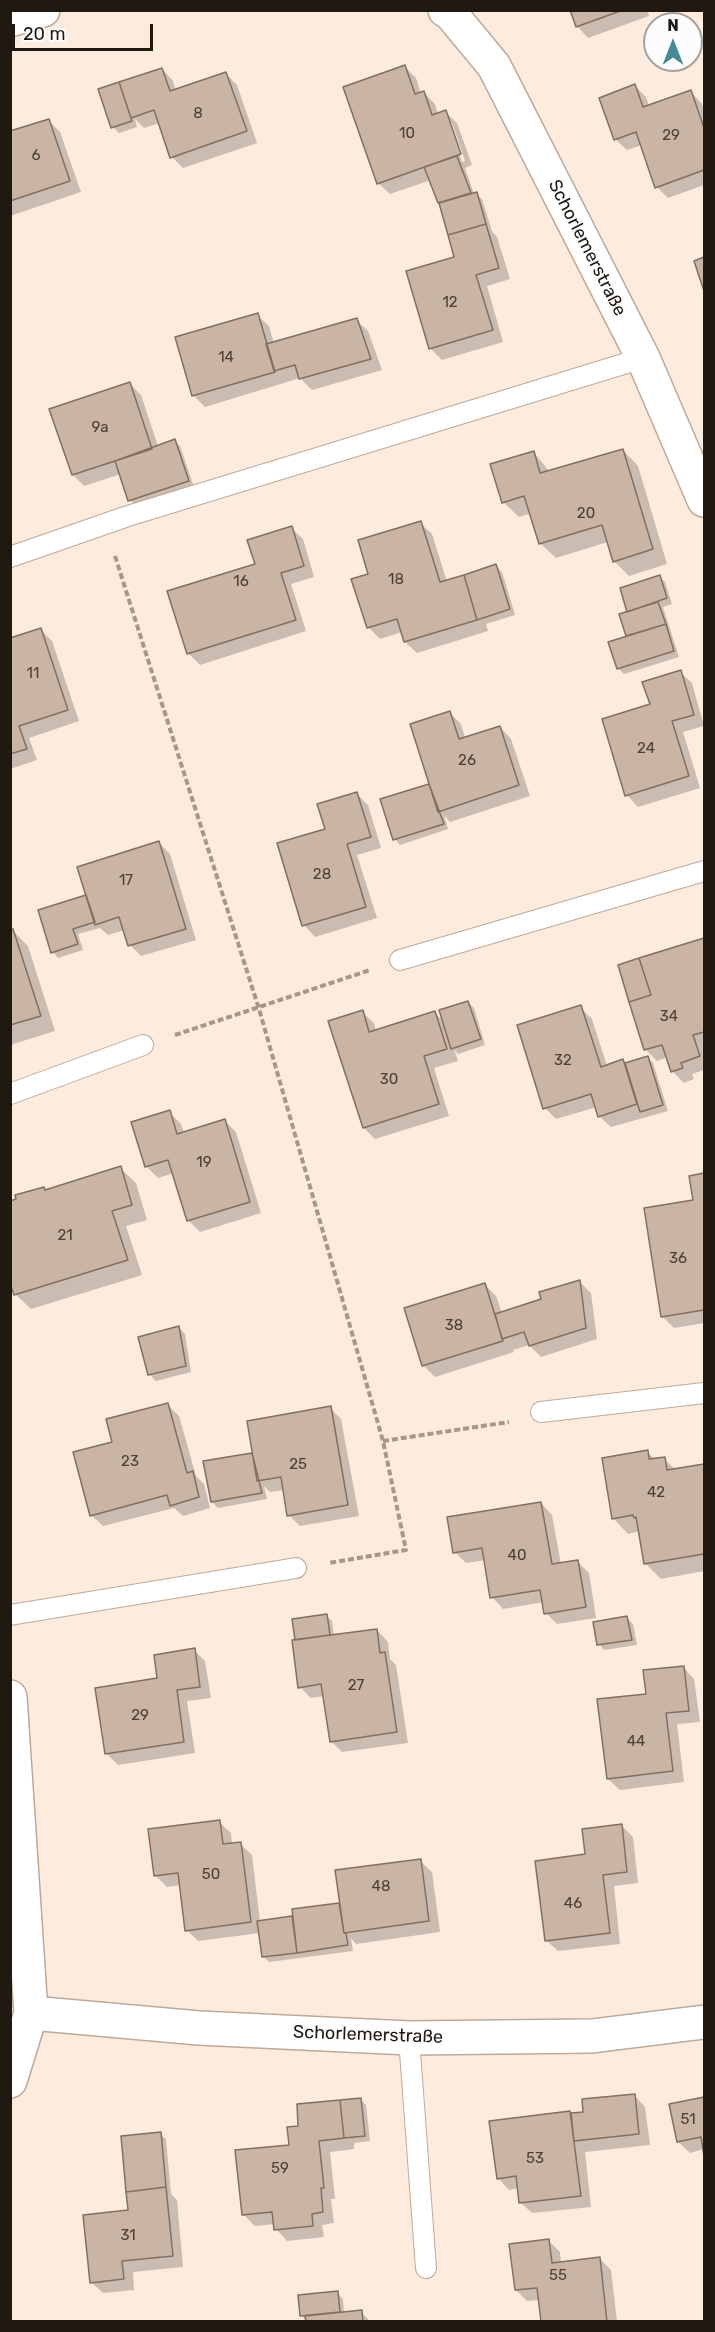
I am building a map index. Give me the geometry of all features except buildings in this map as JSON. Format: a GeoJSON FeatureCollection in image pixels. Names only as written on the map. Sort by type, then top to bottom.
{"type":"FeatureCollection","features":[{"type":"Feature","properties":{"kind":"street"},"geometry":{"type":"LineString","coordinates":[[10,20],[43,10]]}},
{"type":"Feature","properties":{"kind":"street","name":"Schorlemerstraße"},"geometry":{"type":"LineString","coordinates":[[445,10],[451,14],[494,66],[643,358],[705,500]]}},
{"type":"Feature","properties":{"kind":"street"},"geometry":{"type":"LineString","coordinates":[[10,1697],[21,2014],[10,2081]]}},
{"type":"Feature","properties":{"kind":"street","name":"Schorlemerstraße"},"geometry":{"type":"LineString","coordinates":[[21,2014],[199,2028],[409,2038],[592,2036],[705,2022]]}},
{"type":"Feature","properties":{"kind":"lane"},"geometry":{"type":"LineString","coordinates":[[10,558],[128,516],[643,358]]}},
{"type":"Feature","properties":{"kind":"lane"},"geometry":{"type":"LineString","coordinates":[[399,960],[705,871]]}},
{"type":"Feature","properties":{"kind":"lane"},"geometry":{"type":"LineString","coordinates":[[10,1094],[143,1045]]}},
{"type":"Feature","properties":{"kind":"lane"},"geometry":{"type":"LineString","coordinates":[[541,1412],[705,1393]]}},
{"type":"Feature","properties":{"kind":"lane"},"geometry":{"type":"LineString","coordinates":[[10,1615],[296,1568]]}},
{"type":"Feature","properties":{"kind":"lane"},"geometry":{"type":"LineString","coordinates":[[409,2038],[426,2268]]}},
{"type":"Feature","properties":{"kind":"path"},"geometry":{"type":"LineString","coordinates":[[105,526],[259,1009],[382,1441],[406,1550],[296,1568]]}},
{"type":"Feature","properties":{"kind":"path"},"geometry":{"type":"LineString","coordinates":[[143,1045],[259,1009],[399,960]]}},
{"type":"Feature","properties":{"kind":"path"},"geometry":{"type":"LineString","coordinates":[[382,1441],[503,1424],[541,1412]]}}]}
